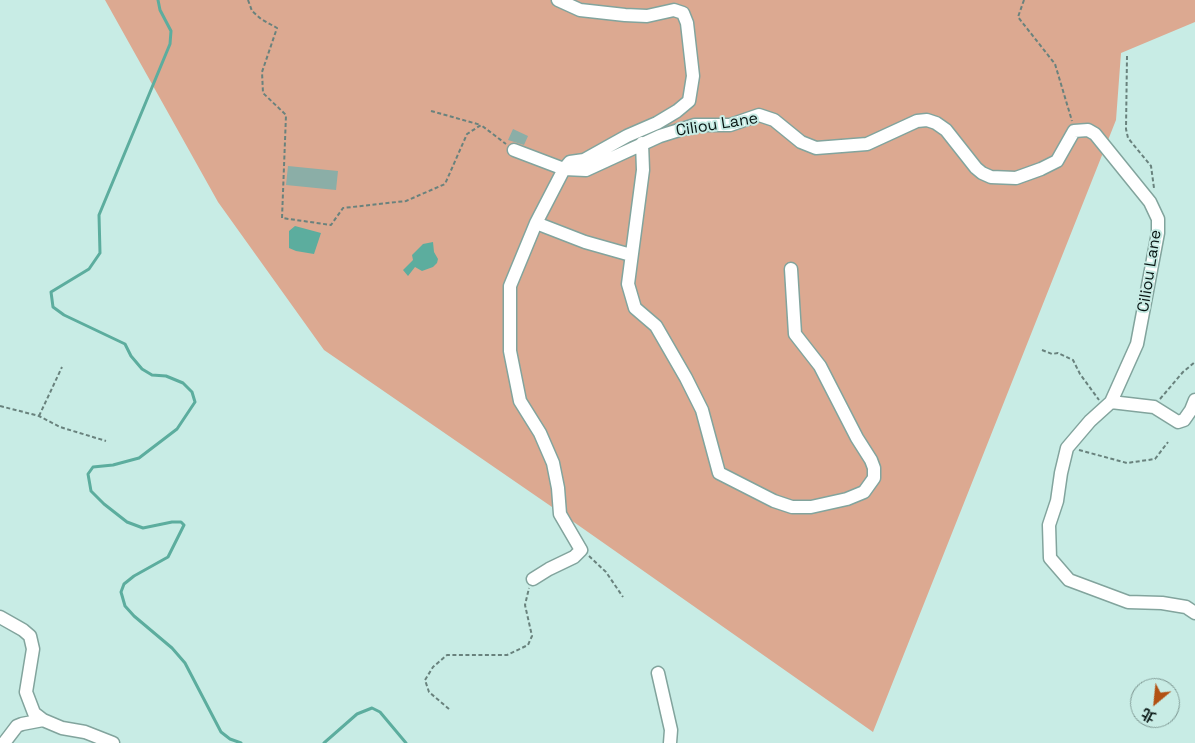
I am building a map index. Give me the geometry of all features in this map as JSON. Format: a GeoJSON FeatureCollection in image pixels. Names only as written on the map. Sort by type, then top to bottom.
{"type":"FeatureCollection","features":[{"type":"Feature","properties":{"kind":"street"},"geometry":{"type":"LineString","coordinates":[[533,579],[574,557],[581,550],[560,514],[558,488],[553,463],[540,434],[520,401],[510,350],[510,286],[536,224],[564,169],[570,162],[584,160],[677,111],[690,101],[693,76],[687,23],[683,13],[674,10],[647,16],[625,15],[580,10],[558,0]]}},
{"type":"Feature","properties":{"kind":"street","name":"Ciliou Lane"},"geometry":{"type":"LineString","coordinates":[[564,169],[586,170],[642,143],[695,125],[730,125],[759,115],[774,120],[801,142],[816,148],[867,144],[917,121],[927,120],[936,123],[946,130],[982,173],[991,177],[1016,178],[1041,169],[1057,161],[1074,131],[1088,130],[1095,134],[1150,202],[1158,220],[1158,233],[1137,344],[1107,405],[1090,421],[1067,448],[1061,473],[1058,501],[1049,525],[1050,558],[1060,572],[1069,580],[1128,602],[1162,603],[1186,607],[1195,613]]}},
{"type":"Feature","properties":{"kind":"street"},"geometry":{"type":"LineString","coordinates":[[642,143],[643,170],[628,284],[635,308],[656,326],[698,402],[702,410],[719,473],[774,501],[792,507],[811,507],[847,499],[864,492],[874,478],[874,468],[820,366],[795,334],[791,269]]}},
{"type":"Feature","properties":{"kind":"street"},"geometry":{"type":"LineString","coordinates":[[514,150],[564,169]]}},
{"type":"Feature","properties":{"kind":"street"},"geometry":{"type":"LineString","coordinates":[[536,224],[585,242],[631,255]]}},
{"type":"Feature","properties":{"kind":"street"},"geometry":{"type":"LineString","coordinates":[[1107,405],[1119,404],[1154,407],[1178,422],[1184,420],[1191,410],[1192,398]]}},
{"type":"Feature","properties":{"kind":"street"},"geometry":{"type":"LineString","coordinates":[[0,617],[30,636],[33,649],[26,692],[34,713],[43,720],[62,728],[85,732],[113,743]]}},
{"type":"Feature","properties":{"kind":"street"},"geometry":{"type":"LineString","coordinates":[[658,673],[671,730],[670,743]]}},
{"type":"Feature","properties":{"kind":"street"},"geometry":{"type":"LineString","coordinates":[[4,743],[17,726],[43,720]]}},
{"type":"Feature","properties":{"kind":"path"},"geometry":{"type":"LineString","coordinates":[[248,0],[252,11],[261,20],[277,28],[262,72],[263,94],[286,115],[282,218],[331,225],[343,208],[406,201],[445,184],[467,134],[481,125]]}},
{"type":"Feature","properties":{"kind":"path"},"geometry":{"type":"LineString","coordinates":[[1024,0],[1018,16],[1055,64],[1074,131]]}},
{"type":"Feature","properties":{"kind":"path"},"geometry":{"type":"LineString","coordinates":[[1127,56],[1126,129],[1128,138],[1151,166],[1154,187],[1150,202]]}},
{"type":"Feature","properties":{"kind":"path"},"geometry":{"type":"LineString","coordinates":[[431,111],[481,125],[514,150]]}},
{"type":"Feature","properties":{"kind":"path"},"geometry":{"type":"LineString","coordinates":[[1042,350],[1052,354],[1058,353],[1073,360],[1107,405]]}},
{"type":"Feature","properties":{"kind":"path"},"geometry":{"type":"LineString","coordinates":[[1154,407],[1183,372],[1195,362]]}},
{"type":"Feature","properties":{"kind":"path"},"geometry":{"type":"LineString","coordinates":[[39,416],[62,367]]}},
{"type":"Feature","properties":{"kind":"path"},"geometry":{"type":"LineString","coordinates":[[0,406],[39,416],[60,427],[106,441]]}},
{"type":"Feature","properties":{"kind":"path"},"geometry":{"type":"LineString","coordinates":[[1067,448],[1127,463],[1155,459],[1168,442]]}},
{"type":"Feature","properties":{"kind":"path"},"geometry":{"type":"LineString","coordinates":[[581,550],[606,572],[624,597]]}},
{"type":"Feature","properties":{"kind":"path"},"geometry":{"type":"LineString","coordinates":[[449,709],[429,692],[425,680],[433,667],[447,655],[507,655],[528,646],[532,636],[525,605],[527,590],[533,579]]}},
{"type":"Feature","properties":{"kind":"shaded area"},"geometry":{"type":"Polygon","coordinates":[[[105,0],[1195,0],[1195,22],[1121,53],[1116,120],[873,732],[324,350],[218,202],[105,0]]]}},
{"type":"Feature","properties":{"kind":"shaded area"},"geometry":{"type":"Polygon","coordinates":[[[295,226],[321,233],[314,254],[289,248],[289,231],[295,226]]]}},
{"type":"Feature","properties":{"kind":"shaded area"},"geometry":{"type":"Polygon","coordinates":[[[433,242],[434,252],[438,259],[437,263],[433,267],[422,271],[415,267],[408,276],[403,270],[413,260],[412,255],[423,244],[433,242]]]}},
{"type":"Feature","properties":{"kind":"building"},"geometry":{"type":"Polygon","coordinates":[[[513,129],[528,136],[524,145],[508,140],[513,129]]]}},
{"type":"Feature","properties":{"kind":"building"},"geometry":{"type":"Polygon","coordinates":[[[288,166],[338,171],[336,190],[286,185],[288,166]]]}},
{"type":"Feature","properties":{"kind":"waterway"},"geometry":{"type":"LineString","coordinates":[[158,0],[160,10],[171,31],[170,44],[99,215],[100,253],[89,269],[51,292],[53,307],[64,315],[125,344],[131,356],[142,369],[152,375],[166,376],[183,383],[192,392],[195,402],[177,429],[139,458],[113,465],[93,467],[88,474],[91,491],[127,522],[143,528],[172,522],[181,522],[184,525],[168,557],[134,576],[124,584],[121,592],[125,606],[134,616],[172,648],[185,663],[221,732],[230,739],[241,743]]}},
{"type":"Feature","properties":{"kind":"waterway"},"geometry":{"type":"LineString","coordinates":[[324,743],[357,714],[372,708],[380,712],[406,743]]}}]}
